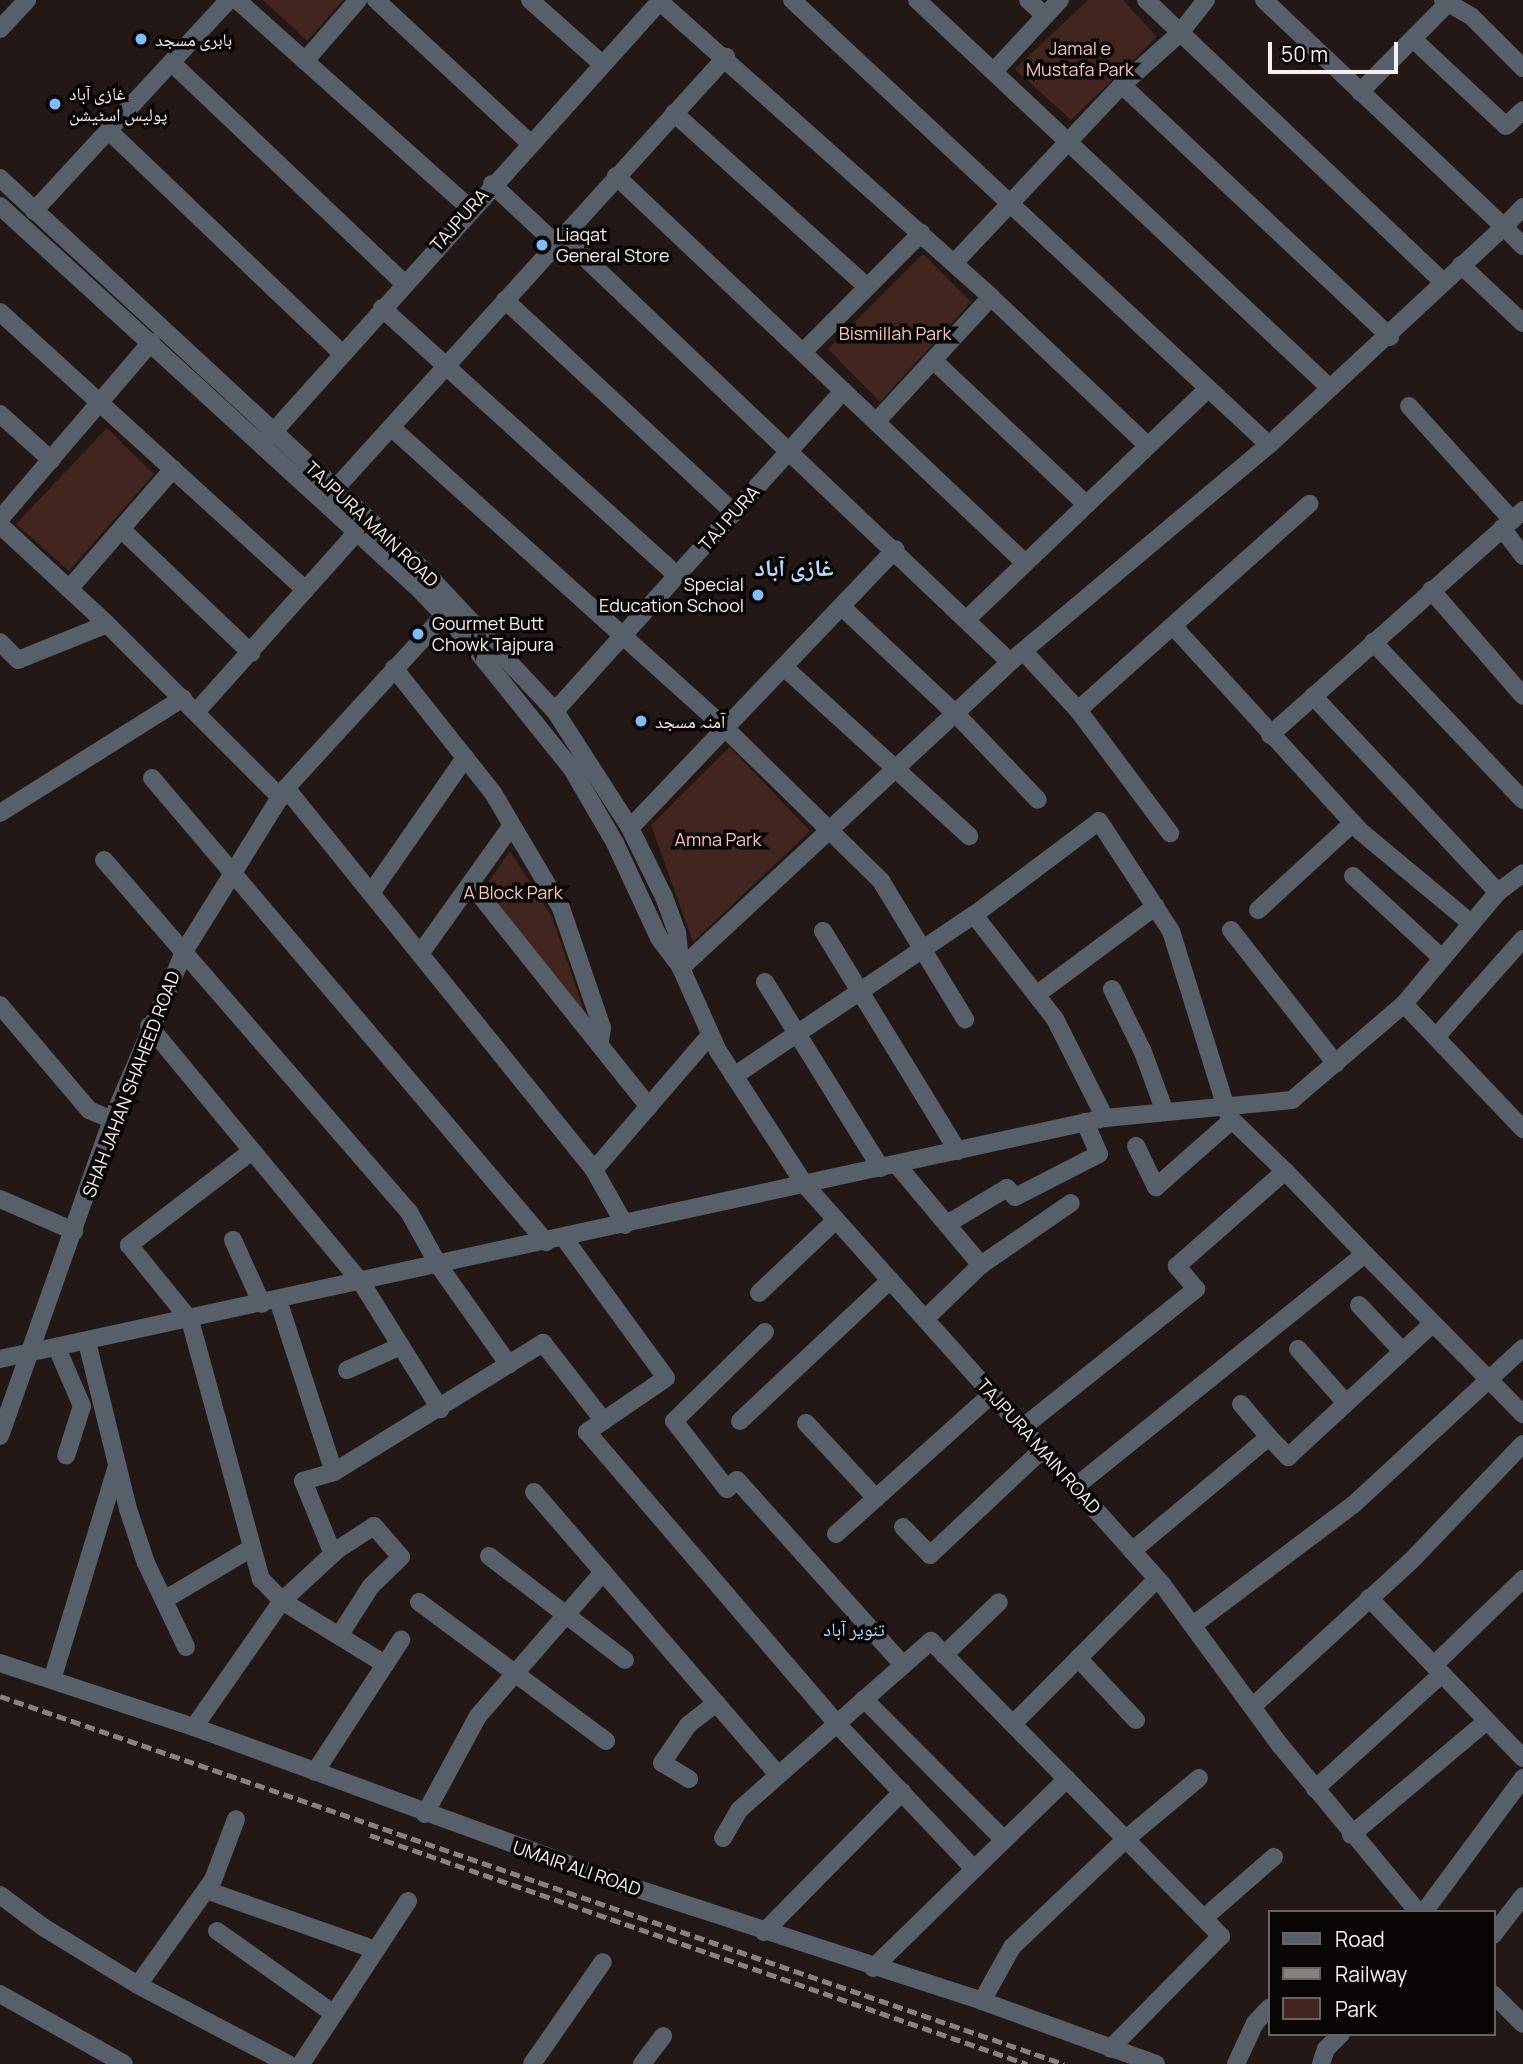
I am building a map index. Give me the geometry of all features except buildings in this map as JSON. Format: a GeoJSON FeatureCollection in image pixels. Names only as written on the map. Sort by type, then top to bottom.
{"type":"FeatureCollection","features":[{"type":"Feature","properties":{"kind":"street"},"geometry":{"type":"LineString","coordinates":[[0,29],[27,0]]}},
{"type":"Feature","properties":{"kind":"street"},"geometry":{"type":"LineString","coordinates":[[34,211],[173,64],[229,0]]}},
{"type":"Feature","properties":{"kind":"street"},"geometry":{"type":"LineString","coordinates":[[237,0],[470,208]]}},
{"type":"Feature","properties":{"kind":"street"},"geometry":{"type":"LineString","coordinates":[[305,61],[358,0]]}},
{"type":"Feature","properties":{"kind":"street"},"geometry":{"type":"LineString","coordinates":[[376,0],[530,143]]}},
{"type":"Feature","properties":{"kind":"street"},"geometry":{"type":"LineString","coordinates":[[530,0],[602,64]]}},
{"type":"Feature","properties":{"kind":"street"},"geometry":{"type":"LineString","coordinates":[[659,0],[954,263],[1147,445]]}},
{"type":"Feature","properties":{"kind":"street","name":"TAJPURA"},"geometry":{"type":"LineString","coordinates":[[268,438],[470,208],[659,0]]}},
{"type":"Feature","properties":{"kind":"street"},"geometry":{"type":"LineString","coordinates":[[792,0],[1269,445]]}},
{"type":"Feature","properties":{"kind":"street"},"geometry":{"type":"LineString","coordinates":[[917,0],[1069,139],[1330,388]]}},
{"type":"Feature","properties":{"kind":"street"},"geometry":{"type":"LineString","coordinates":[[1028,0],[1045,16]]}},
{"type":"Feature","properties":{"kind":"street"},"geometry":{"type":"LineString","coordinates":[[994,71],[1060,0]]}},
{"type":"Feature","properties":{"kind":"street"},"geometry":{"type":"LineString","coordinates":[[1146,0],[1443,281]]}},
{"type":"Feature","properties":{"kind":"street"},"geometry":{"type":"LineString","coordinates":[[954,263],[1122,85],[1180,33],[1206,0]]}},
{"type":"Feature","properties":{"kind":"street"},"geometry":{"type":"LineString","coordinates":[[1264,0],[1523,246]]}},
{"type":"Feature","properties":{"kind":"street"},"geometry":{"type":"LineString","coordinates":[[1360,92],[1446,2],[1471,16],[1523,68]]}},
{"type":"Feature","properties":{"kind":"street"},"geometry":{"type":"LineString","coordinates":[[1413,39],[1506,126],[1523,110]]}},
{"type":"Feature","properties":{"kind":"street"},"geometry":{"type":"LineString","coordinates":[[335,489],[726,57]]}},
{"type":"Feature","properties":{"kind":"street"},"geometry":{"type":"LineString","coordinates":[[173,64],[404,283]]}},
{"type":"Feature","properties":{"kind":"street"},"geometry":{"type":"LineString","coordinates":[[1122,85],[1390,337]]}},
{"type":"Feature","properties":{"kind":"street"},"geometry":{"type":"LineString","coordinates":[[674,113],[867,288]]}},
{"type":"Feature","properties":{"kind":"street"},"geometry":{"type":"LineString","coordinates":[[108,130],[342,354]]}},
{"type":"Feature","properties":{"kind":"street"},"geometry":{"type":"LineString","coordinates":[[616,176],[1023,561]]}},
{"type":"Feature","properties":{"kind":"street","name":"TAJPURA MAIN ROAD"},"geometry":{"type":"LineString","coordinates":[[0,178],[268,438],[357,532],[449,610],[572,768],[615,843],[659,937],[681,968],[710,1035],[805,1185],[1157,1579],[1315,1789],[1416,1910]]}},
{"type":"Feature","properties":{"kind":"street"},"geometry":{"type":"LineString","coordinates":[[492,184],[559,239],[791,449],[968,618],[1078,710],[1170,833]]}},
{"type":"Feature","properties":{"kind":"street","name":"TAJPURA MAIN ROAD"},"geometry":{"type":"LineString","coordinates":[[0,206],[151,342],[335,489],[449,610],[555,711],[630,828],[664,897],[677,932],[681,968]]}},
{"type":"Feature","properties":{"kind":"street"},"geometry":{"type":"LineString","coordinates":[[681,968],[828,830],[957,715],[1016,656],[1269,445],[1390,337],[1443,281],[1523,208]]}},
{"type":"Feature","properties":{"kind":"street"},"geometry":{"type":"LineString","coordinates":[[803,352],[920,233]]}},
{"type":"Feature","properties":{"kind":"street"},"geometry":{"type":"LineString","coordinates":[[1461,265],[1523,323]]}},
{"type":"Feature","properties":{"kind":"street"},"geometry":{"type":"LineString","coordinates":[[876,422],[991,297]]}},
{"type":"Feature","properties":{"kind":"street"},"geometry":{"type":"LineString","coordinates":[[505,300],[734,513]]}},
{"type":"Feature","properties":{"kind":"street"},"geometry":{"type":"LineString","coordinates":[[382,308],[678,576]]}},
{"type":"Feature","properties":{"kind":"street"},"geometry":{"type":"LineString","coordinates":[[0,312],[306,590]]}},
{"type":"Feature","properties":{"kind":"street"},"geometry":{"type":"LineString","coordinates":[[0,519],[151,342]]}},
{"type":"Feature","properties":{"kind":"street"},"geometry":{"type":"LineString","coordinates":[[933,360],[1085,503]]}},
{"type":"Feature","properties":{"kind":"street"},"geometry":{"type":"LineString","coordinates":[[968,618],[1023,561],[1208,389]]}},
{"type":"Feature","properties":{"kind":"street","name":"TAJ PURA"},"geometry":{"type":"LineString","coordinates":[[555,711],[842,391]]}},
{"type":"Feature","properties":{"kind":"street"},"geometry":{"type":"LineString","coordinates":[[1409,406],[1512,520],[1523,556]]}},
{"type":"Feature","properties":{"kind":"street"},"geometry":{"type":"LineString","coordinates":[[0,414],[51,460]]}},
{"type":"Feature","properties":{"kind":"street"},"geometry":{"type":"LineString","coordinates":[[392,428],[725,728],[881,881],[920,951],[965,1018]]}},
{"type":"Feature","properties":{"kind":"street"},"geometry":{"type":"LineString","coordinates":[[69,589],[173,469]]}},
{"type":"Feature","properties":{"kind":"street"},"geometry":{"type":"LineString","coordinates":[[1078,710],[1309,504]]}},
{"type":"Feature","properties":{"kind":"street"},"geometry":{"type":"LineString","coordinates":[[1270,735],[1512,520]]}},
{"type":"Feature","properties":{"kind":"street"},"geometry":{"type":"LineString","coordinates":[[0,525],[283,793],[371,893],[594,1170],[625,1225]]}},
{"type":"Feature","properties":{"kind":"street"},"geometry":{"type":"LineString","coordinates":[[121,529],[251,653]]}},
{"type":"Feature","properties":{"kind":"street"},"geometry":{"type":"LineString","coordinates":[[197,712],[357,532]]}},
{"type":"Feature","properties":{"kind":"street"},"geometry":{"type":"LineString","coordinates":[[630,828],[843,608],[896,549]]}},
{"type":"Feature","properties":{"kind":"street"},"geometry":{"type":"LineString","coordinates":[[1431,590],[1523,696]]}},
{"type":"Feature","properties":{"kind":"street"},"geometry":{"type":"LineString","coordinates":[[843,608],[957,715],[1038,800]]}},
{"type":"Feature","properties":{"kind":"street","name":"SHAH JAHAN SHAHEED ROAD"},"geometry":{"type":"LineString","coordinates":[[0,1436],[112,1120],[149,1026],[185,950],[283,793],[449,610]]}},
{"type":"Feature","properties":{"kind":"street"},"geometry":{"type":"LineString","coordinates":[[0,642],[18,660],[107,624]]}},
{"type":"Feature","properties":{"kind":"street"},"geometry":{"type":"LineString","coordinates":[[1173,626],[1353,823],[1471,923]]}},
{"type":"Feature","properties":{"kind":"street"},"geometry":{"type":"LineString","coordinates":[[1373,642],[1523,800]]}},
{"type":"Feature","properties":{"kind":"street"},"geometry":{"type":"LineString","coordinates":[[784,667],[969,836]]}},
{"type":"Feature","properties":{"kind":"street"},"geometry":{"type":"LineString","coordinates":[[394,668],[466,758],[512,825],[561,908],[603,1028],[600,1041]]}},
{"type":"Feature","properties":{"kind":"street"},"geometry":{"type":"LineString","coordinates":[[1313,696],[1498,892]]}},
{"type":"Feature","properties":{"kind":"street"},"geometry":{"type":"LineString","coordinates":[[0,813],[183,698]]}},
{"type":"Feature","properties":{"kind":"street"},"geometry":{"type":"LineString","coordinates":[[371,893],[466,758]]}},
{"type":"Feature","properties":{"kind":"street"},"geometry":{"type":"LineString","coordinates":[[152,778],[546,1242]]}},
{"type":"Feature","properties":{"kind":"street"},"geometry":{"type":"LineString","coordinates":[[734,1076],[974,915],[1099,821],[1171,930],[1228,1113],[1523,1414]]}},
{"type":"Feature","properties":{"kind":"street"},"geometry":{"type":"LineString","coordinates":[[1258,911],[1353,823]]}},
{"type":"Feature","properties":{"kind":"street"},"geometry":{"type":"LineString","coordinates":[[420,954],[512,825]]}},
{"type":"Feature","properties":{"kind":"street"},"geometry":{"type":"LineString","coordinates":[[104,860],[185,950],[409,1212],[439,1265],[509,1365]]}},
{"type":"Feature","properties":{"kind":"street"},"geometry":{"type":"LineString","coordinates":[[0,1359],[625,1225],[1085,1122],[1165,1112],[1228,1113],[1292,1100],[1404,1004],[1498,892],[1523,873]]}},
{"type":"Feature","properties":{"kind":"street"},"geometry":{"type":"LineString","coordinates":[[1353,876],[1442,958]]}},
{"type":"Feature","properties":{"kind":"street"},"geometry":{"type":"LineString","coordinates":[[471,884],[589,1033],[600,1041],[649,1107]]}},
{"type":"Feature","properties":{"kind":"street"},"geometry":{"type":"LineString","coordinates":[[1036,995],[1156,906]]}},
{"type":"Feature","properties":{"kind":"street"},"geometry":{"type":"LineString","coordinates":[[974,915],[1055,1019],[1105,1118]]}},
{"type":"Feature","properties":{"kind":"street"},"geometry":{"type":"LineString","coordinates":[[1230,930],[1336,1064]]}},
{"type":"Feature","properties":{"kind":"street"},"geometry":{"type":"LineString","coordinates":[[823,931],[862,990],[958,1151]]}},
{"type":"Feature","properties":{"kind":"street"},"geometry":{"type":"LineString","coordinates":[[1436,1037],[1523,939]]}},
{"type":"Feature","properties":{"kind":"street"},"geometry":{"type":"LineString","coordinates":[[765,982],[889,1167],[947,1224],[981,1265]]}},
{"type":"Feature","properties":{"kind":"street"},"geometry":{"type":"LineString","coordinates":[[1112,989],[1143,1052],[1165,1112]]}},
{"type":"Feature","properties":{"kind":"street"},"geometry":{"type":"LineString","coordinates":[[1404,1004],[1523,1129]]}},
{"type":"Feature","properties":{"kind":"street"},"geometry":{"type":"LineString","coordinates":[[0,1005],[89,1110],[112,1120]]}},
{"type":"Feature","properties":{"kind":"street"},"geometry":{"type":"LineString","coordinates":[[149,1026],[360,1282],[440,1409]]}},
{"type":"Feature","properties":{"kind":"street"},"geometry":{"type":"LineString","coordinates":[[594,1170],[710,1035]]}},
{"type":"Feature","properties":{"kind":"street"},"geometry":{"type":"LineString","coordinates":[[1136,1146],[1156,1187],[1228,1113]]}},
{"type":"Feature","properties":{"kind":"street"},"geometry":{"type":"LineString","coordinates":[[947,1224],[1007,1188],[1015,1197],[1099,1154],[1085,1122]]}},
{"type":"Feature","properties":{"kind":"street"},"geometry":{"type":"LineString","coordinates":[[252,1151],[129,1245],[190,1320],[250,1549],[261,1579],[282,1601],[386,1664]]}},
{"type":"Feature","properties":{"kind":"street"},"geometry":{"type":"LineString","coordinates":[[1022,1428],[1196,1289],[1177,1266],[1285,1171]]}},
{"type":"Feature","properties":{"kind":"street"},"geometry":{"type":"LineString","coordinates":[[0,1199],[74,1231]]}},
{"type":"Feature","properties":{"kind":"street"},"geometry":{"type":"LineString","coordinates":[[925,1319],[981,1265],[1071,1203]]}},
{"type":"Feature","properties":{"kind":"street"},"geometry":{"type":"LineString","coordinates":[[759,1293],[836,1220]]}},
{"type":"Feature","properties":{"kind":"street"},"geometry":{"type":"LineString","coordinates":[[564,1238],[666,1378],[587,1432],[837,1724],[974,1869]]}},
{"type":"Feature","properties":{"kind":"street"},"geometry":{"type":"LineString","coordinates":[[233,1240],[270,1302],[334,1472]]}},
{"type":"Feature","properties":{"kind":"street"},"geometry":{"type":"LineString","coordinates":[[1075,1487],[1365,1254]]}},
{"type":"Feature","properties":{"kind":"street"},"geometry":{"type":"LineString","coordinates":[[740,1421],[890,1280]]}},
{"type":"Feature","properties":{"kind":"street"},"geometry":{"type":"LineString","coordinates":[[1359,1305],[1402,1351]]}},
{"type":"Feature","properties":{"kind":"street"},"geometry":{"type":"LineString","coordinates":[[1241,1404],[1288,1457],[1433,1323]]}},
{"type":"Feature","properties":{"kind":"street"},"geometry":{"type":"LineString","coordinates":[[765,1332],[674,1421],[727,1489],[737,1480],[903,1665]]}},
{"type":"Feature","properties":{"kind":"street"},"geometry":{"type":"LineString","coordinates":[[87,1342],[117,1465],[146,1563],[186,1647]]}},
{"type":"Feature","properties":{"kind":"street"},"geometry":{"type":"LineString","coordinates":[[333,1554],[303,1482],[334,1472],[543,1343],[603,1420]]}},
{"type":"Feature","properties":{"kind":"street"},"geometry":{"type":"LineString","coordinates":[[347,1370],[401,1346]]}},
{"type":"Feature","properties":{"kind":"street"},"geometry":{"type":"LineString","coordinates":[[57,1348],[82,1406],[66,1455]]}},
{"type":"Feature","properties":{"kind":"street"},"geometry":{"type":"LineString","coordinates":[[1193,1625],[1353,1505],[1523,1348]]}},
{"type":"Feature","properties":{"kind":"street"},"geometry":{"type":"LineString","coordinates":[[1298,1349],[1346,1403]]}},
{"type":"Feature","properties":{"kind":"street"},"geometry":{"type":"LineString","coordinates":[[836,1534],[992,1394]]}},
{"type":"Feature","properties":{"kind":"street"},"geometry":{"type":"LineString","coordinates":[[806,1423],[876,1498]]}},
{"type":"Feature","properties":{"kind":"street"},"geometry":{"type":"LineString","coordinates":[[1132,1551],[1269,1437]]}},
{"type":"Feature","properties":{"kind":"street"},"geometry":{"type":"LineString","coordinates":[[1252,1707],[1369,1598],[1523,1444]]}},
{"type":"Feature","properties":{"kind":"street"},"geometry":{"type":"LineString","coordinates":[[903,1527],[930,1555],[1042,1450]]}},
{"type":"Feature","properties":{"kind":"street"},"geometry":{"type":"LineString","coordinates":[[52,1680],[117,1465]]}},
{"type":"Feature","properties":{"kind":"street"},"geometry":{"type":"LineString","coordinates":[[534,1492],[778,1775]]}},
{"type":"Feature","properties":{"kind":"street"},"geometry":{"type":"LineString","coordinates":[[194,1727],[282,1601],[333,1554],[374,1526],[401,1557],[371,1587],[339,1636]]}},
{"type":"Feature","properties":{"kind":"street"},"geometry":{"type":"LineString","coordinates":[[163,1600],[250,1549]]}},
{"type":"Feature","properties":{"kind":"street"},"geometry":{"type":"LineString","coordinates":[[489,1556],[625,1660]]}},
{"type":"Feature","properties":{"kind":"street"},"geometry":{"type":"LineString","coordinates":[[425,1814],[478,1716],[603,1572]]}},
{"type":"Feature","properties":{"kind":"street"},"geometry":{"type":"LineString","coordinates":[[1013,1724],[1157,1579]]}},
{"type":"Feature","properties":{"kind":"street"},"geometry":{"type":"LineString","coordinates":[[1315,1789],[1438,1670],[1523,1579]]}},
{"type":"Feature","properties":{"kind":"street"},"geometry":{"type":"LineString","coordinates":[[1369,1598],[1523,1758]]}},
{"type":"Feature","properties":{"kind":"street"},"geometry":{"type":"LineString","coordinates":[[419,1602],[606,1741]]}},
{"type":"Feature","properties":{"kind":"street"},"geometry":{"type":"LineString","coordinates":[[944,1655],[999,1602]]}},
{"type":"Feature","properties":{"kind":"street"},"geometry":{"type":"LineString","coordinates":[[316,1772],[401,1640]]}},
{"type":"Feature","properties":{"kind":"street"},"geometry":{"type":"LineString","coordinates":[[723,1838],[739,1810],[931,1641],[1221,1936],[1110,2049]]}},
{"type":"Feature","properties":{"kind":"street"},"geometry":{"type":"LineString","coordinates":[[1079,1658],[1136,1720]]}},
{"type":"Feature","properties":{"kind":"street","name":"UMAIR ALI ROAD"},"geometry":{"type":"LineString","coordinates":[[0,1663],[194,1727],[425,1814],[764,1932],[982,2001],[1156,2064]]}},
{"type":"Feature","properties":{"kind":"street"},"geometry":{"type":"LineString","coordinates":[[864,1699],[1004,1839]]}},
{"type":"Feature","properties":{"kind":"street"},"geometry":{"type":"LineString","coordinates":[[689,1779],[662,1763],[688,1725],[716,1703]]}},
{"type":"Feature","properties":{"kind":"street"},"geometry":{"type":"LineString","coordinates":[[1352,1835],[1487,1721]]}},
{"type":"Feature","properties":{"kind":"street"},"geometry":{"type":"LineString","coordinates":[[982,2001],[1012,1947],[1126,1839],[1199,1777]]}},
{"type":"Feature","properties":{"kind":"street"},"geometry":{"type":"LineString","coordinates":[[1425,1910],[1523,1778]]}},
{"type":"Feature","properties":{"kind":"street"},"geometry":{"type":"LineString","coordinates":[[873,1968],[1067,1779]]}},
{"type":"Feature","properties":{"kind":"street"},"geometry":{"type":"LineString","coordinates":[[764,1932],[902,1792]]}},
{"type":"Feature","properties":{"kind":"street"},"geometry":{"type":"LineString","coordinates":[[138,1984],[206,1890],[236,1819]]}},
{"type":"Feature","properties":{"kind":"street"},"geometry":{"type":"LineString","coordinates":[[1204,1918],[1274,1857]]}},
{"type":"Feature","properties":{"kind":"street"},"geometry":{"type":"LineString","coordinates":[[206,1890],[373,1949]]}},
{"type":"Feature","properties":{"kind":"street"},"geometry":{"type":"LineString","coordinates":[[0,1895],[43,1927],[138,1984],[288,2064]]}},
{"type":"Feature","properties":{"kind":"street"},"geometry":{"type":"LineString","coordinates":[[1495,1932],[1523,1896]]}},
{"type":"Feature","properties":{"kind":"street"},"geometry":{"type":"LineString","coordinates":[[301,2064],[373,1949],[408,1901]]}},
{"type":"Feature","properties":{"kind":"street"},"geometry":{"type":"LineString","coordinates":[[218,1931],[333,2013]]}},
{"type":"Feature","properties":{"kind":"street"},"geometry":{"type":"LineString","coordinates":[[532,2064],[603,1962]]}},
{"type":"Feature","properties":{"kind":"street"},"geometry":{"type":"LineString","coordinates":[[0,1994],[124,2064]]}},
{"type":"Feature","properties":{"kind":"street"},"geometry":{"type":"LineString","coordinates":[[1495,1996],[1523,2024]]}},
{"type":"Feature","properties":{"kind":"street"},"geometry":{"type":"LineString","coordinates":[[1236,2064],[1255,2023],[1268,2009]]}},
{"type":"Feature","properties":{"kind":"street"},"geometry":{"type":"LineString","coordinates":[[642,2064],[663,2036]]}},
{"type":"Feature","properties":{"kind":"street"},"geometry":{"type":"LineString","coordinates":[[1321,2064],[1326,2049],[1339,2036]]}},
{"type":"Feature","properties":{"kind":"green space"},"geometry":{"type":"Polygon","coordinates":[[[263,0],[343,0],[307,41],[263,0]]]}},
{"type":"Feature","properties":{"kind":"green space","name":"Jamal e Mustafa Park"},"geometry":{"type":"Polygon","coordinates":[[[1088,0],[1123,0],[1157,37],[1071,120],[1015,69],[1088,0]]]}},
{"type":"Feature","properties":{"kind":"green space","name":"Bismillah Park"},"geometry":{"type":"Polygon","coordinates":[[[923,254],[971,302],[880,402],[828,349],[923,254]]]}},
{"type":"Feature","properties":{"kind":"green space"},"geometry":{"type":"Polygon","coordinates":[[[107,428],[154,474],[69,571],[16,524],[107,428]]]}},
{"type":"Feature","properties":{"kind":"green space","name":"Amna Park"},"geometry":{"type":"Polygon","coordinates":[[[730,747],[810,831],[693,942],[651,825],[730,747]]]}},
{"type":"Feature","properties":{"kind":"green space","name":"A Block Park"},"geometry":{"type":"Polygon","coordinates":[[[510,851],[552,917],[588,1022],[485,887],[510,851]]]}},
{"type":"Feature","properties":{"kind":"railway"},"geometry":{"type":"LineString","coordinates":[[0,1696],[1064,2064]]}},
{"type":"Feature","properties":{"kind":"railway"},"geometry":{"type":"LineString","coordinates":[[370,1835],[1027,2064]]}},
{"type":"Feature","properties":{"kind":"place","name":"بابری مسجد"},"geometry":{"type":"Point","coordinates":[141,39]}},
{"type":"Feature","properties":{"kind":"place","name":"غازی آباد پولیس اسٹیشن"},"geometry":{"type":"Point","coordinates":[55,104]}},
{"type":"Feature","properties":{"kind":"place","name":"Liaqat General Store"},"geometry":{"type":"Point","coordinates":[542,245]}},
{"type":"Feature","properties":{"kind":"place","name":"Special Education School"},"geometry":{"type":"Point","coordinates":[758,595]}},
{"type":"Feature","properties":{"kind":"place","name":"Gourmet Butt Chowk Tajpura"},"geometry":{"type":"Point","coordinates":[418,634]}},
{"type":"Feature","properties":{"kind":"place","name":"آمنہ مسجد"},"geometry":{"type":"Point","coordinates":[641,721]}},
{"type":"Feature","properties":{"kind":"district","name":"غازى آباد"},"geometry":{"type":"Point","coordinates":[794,567]}},
{"type":"Feature","properties":{"kind":"district","name":"تنویر آباد"},"geometry":{"type":"Point","coordinates":[854,1630]}}]}
